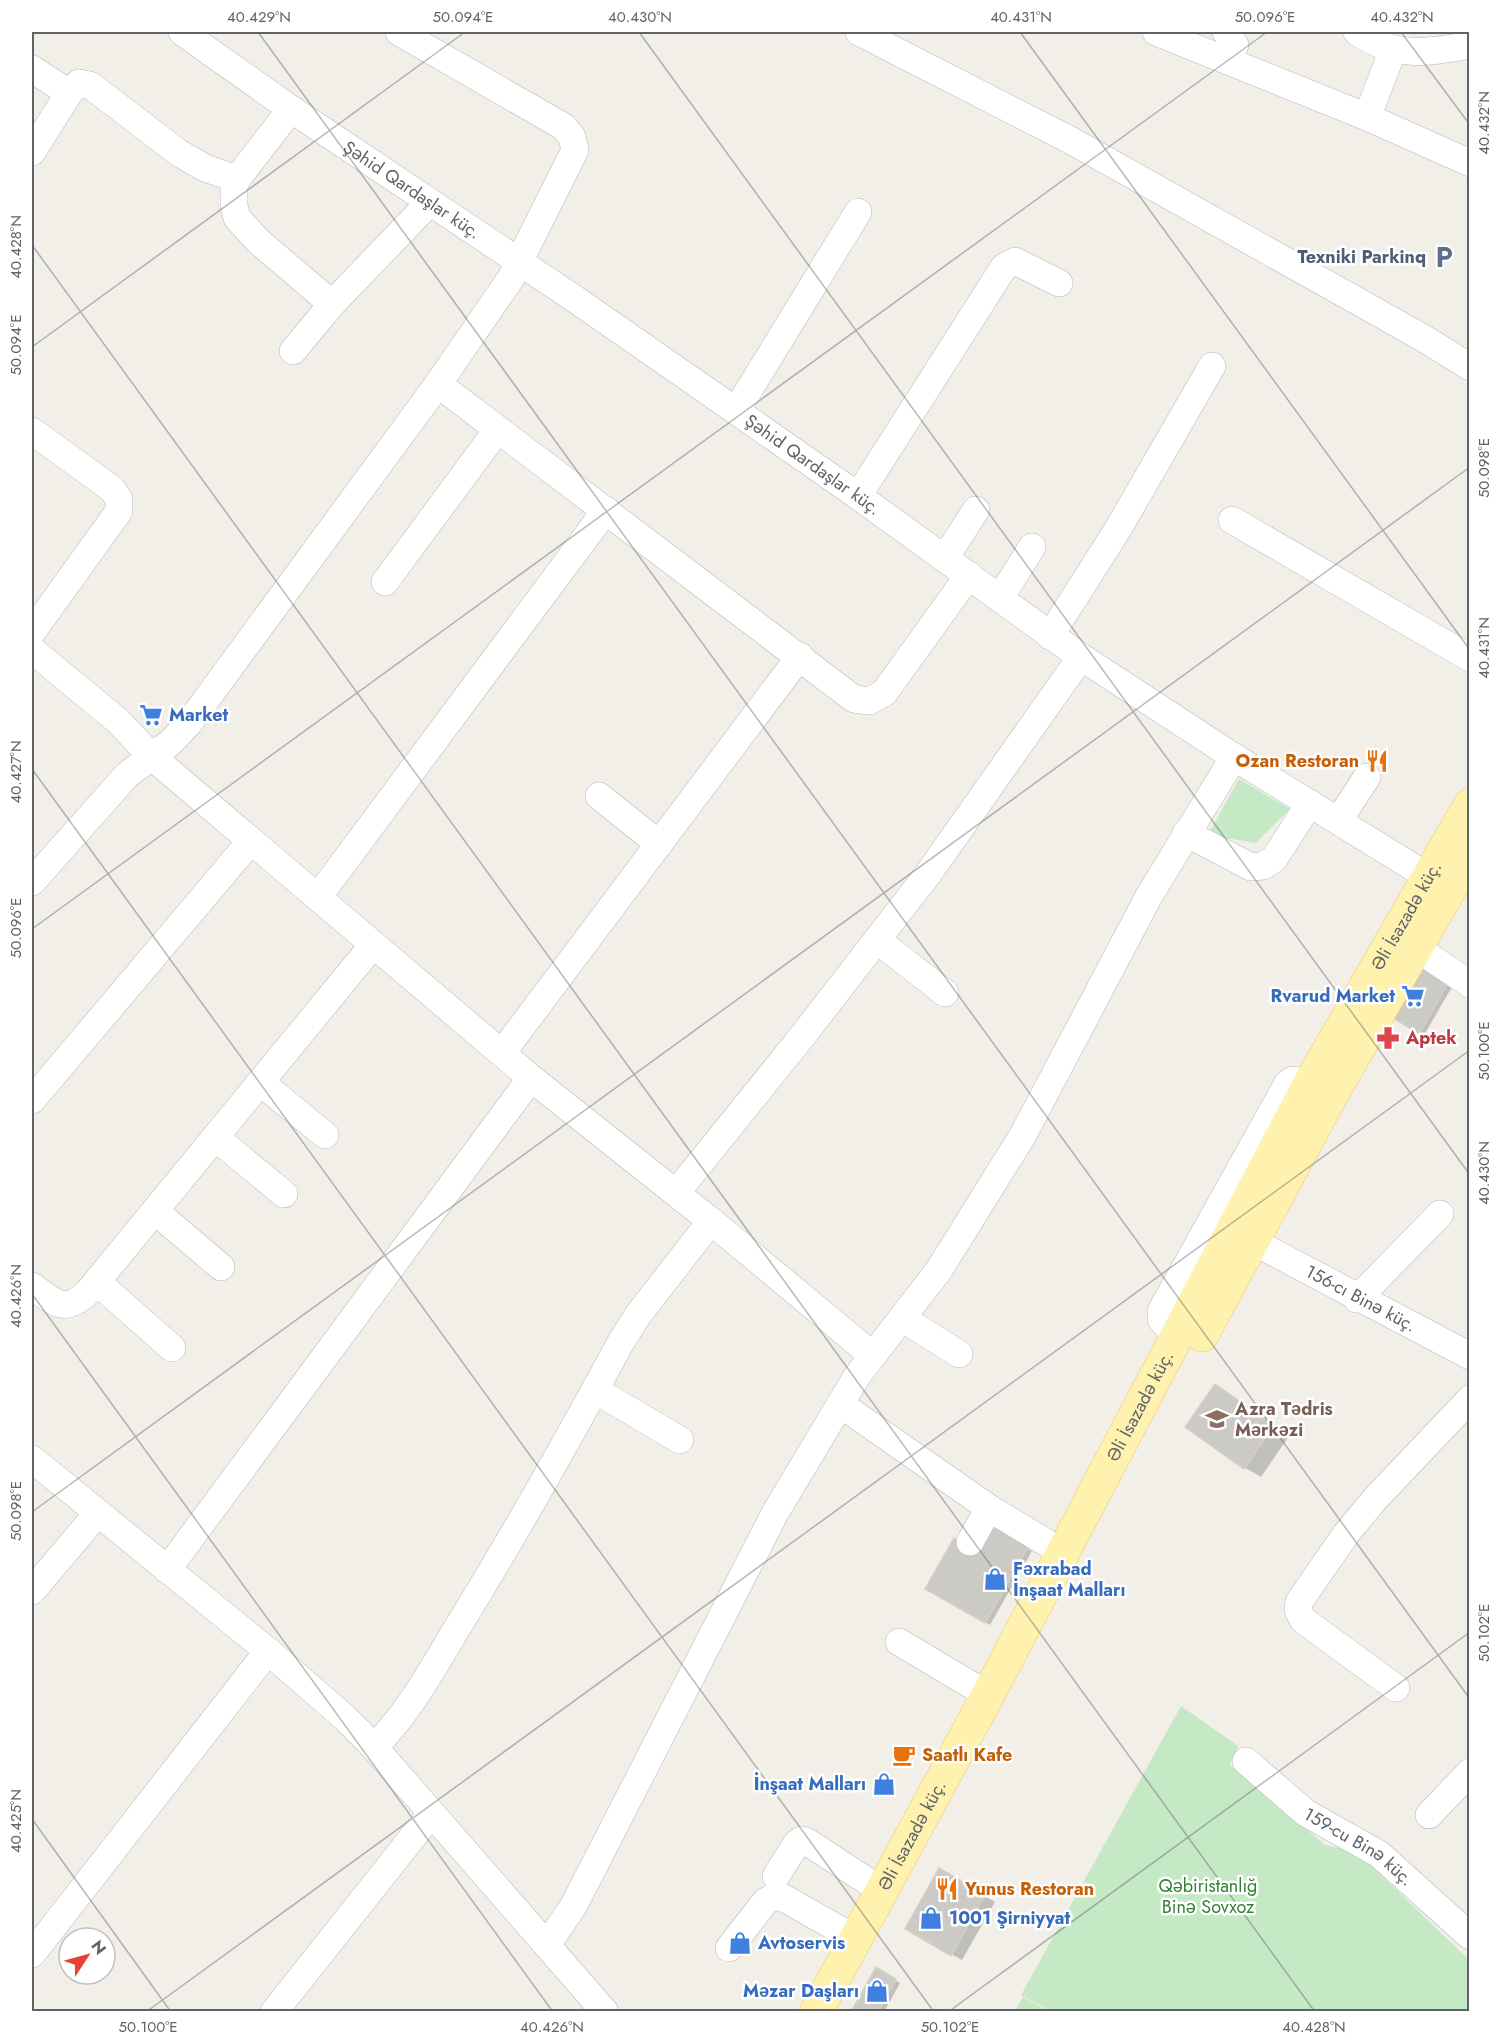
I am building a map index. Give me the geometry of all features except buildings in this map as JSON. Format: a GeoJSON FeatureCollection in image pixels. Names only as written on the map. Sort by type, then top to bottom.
{"type":"FeatureCollection","features":[{"type":"Feature","properties":{"kind":"main road","name":"Əli İsazadə küç."},"geometry":{"type":"LineString","coordinates":[[842,2012],[1071,1558],[1176,1336],[1310,1083],[1463,849],[1470,805]]}},
{"type":"Feature","properties":{"kind":"main road","name":"Əli İsazadə küç."},"geometry":{"type":"LineString","coordinates":[[816,2012],[988,1695],[1071,1558],[1252,1241],[1415,947],[1439,883]]}},
{"type":"Feature","properties":{"kind":"street"},"geometry":{"type":"LineString","coordinates":[[32,882],[109,793],[127,775],[171,742],[189,723],[438,384],[510,278],[574,150],[572,137],[564,127],[399,32]]}},
{"type":"Feature","properties":{"kind":"street"},"geometry":{"type":"LineString","coordinates":[[860,32],[1070,140],[1425,339],[1470,367]]}},
{"type":"Feature","properties":{"kind":"street"},"geometry":{"type":"LineString","coordinates":[[1156,32],[1236,42],[1367,117],[1470,163]]}},
{"type":"Feature","properties":{"kind":"street"},"geometry":{"type":"LineString","coordinates":[[1357,32],[1374,43],[1393,50],[1423,51],[1470,45]]}},
{"type":"Feature","properties":{"kind":"street","name":"Şəhid Qardaşlar küç."},"geometry":{"type":"LineString","coordinates":[[186,33],[291,109],[519,262],[858,496],[1050,636],[1234,757],[1439,883]]}},
{"type":"Feature","properties":{"kind":"street"},"geometry":{"type":"LineString","coordinates":[[1367,117],[1393,50]]}},
{"type":"Feature","properties":{"kind":"street"},"geometry":{"type":"LineString","coordinates":[[32,69],[69,93]]}},
{"type":"Feature","properties":{"kind":"street"},"geometry":{"type":"LineString","coordinates":[[32,152],[69,93],[79,83],[90,85],[179,153],[205,168],[237,179]]}},
{"type":"Feature","properties":{"kind":"street"},"geometry":{"type":"LineString","coordinates":[[291,109],[234,185],[237,218],[258,241],[332,304]]}},
{"type":"Feature","properties":{"kind":"street"},"geometry":{"type":"LineString","coordinates":[[293,351],[332,304],[430,202]]}},
{"type":"Feature","properties":{"kind":"street"},"geometry":{"type":"LineString","coordinates":[[736,411],[858,212]]}},
{"type":"Feature","properties":{"kind":"street"},"geometry":{"type":"LineString","coordinates":[[858,496],[1004,267],[1015,261],[1059,283]]}},
{"type":"Feature","properties":{"kind":"street"},"geometry":{"type":"LineString","coordinates":[[1050,636],[1118,530],[1212,366]]}},
{"type":"Feature","properties":{"kind":"street"},"geometry":{"type":"LineString","coordinates":[[438,384],[854,699],[870,701],[884,693],[969,575]]}},
{"type":"Feature","properties":{"kind":"street"},"geometry":{"type":"LineString","coordinates":[[385,582],[498,429]]}},
{"type":"Feature","properties":{"kind":"street"},"geometry":{"type":"LineString","coordinates":[[32,431],[112,489],[119,499],[119,511],[32,632]]}},
{"type":"Feature","properties":{"kind":"street"},"geometry":{"type":"LineString","coordinates":[[318,897],[606,510]]}},
{"type":"Feature","properties":{"kind":"street"},"geometry":{"type":"LineString","coordinates":[[945,558],[976,510]]}},
{"type":"Feature","properties":{"kind":"street"},"geometry":{"type":"LineString","coordinates":[[1232,520],[1470,658]]}},
{"type":"Feature","properties":{"kind":"street"},"geometry":{"type":"LineString","coordinates":[[1000,598],[1032,547]]}},
{"type":"Feature","properties":{"kind":"street"},"geometry":{"type":"LineString","coordinates":[[32,650],[118,721],[152,757],[250,842],[531,1078],[711,1221],[872,1355]]}},
{"type":"Feature","properties":{"kind":"street"},"geometry":{"type":"LineString","coordinates":[[502,1053],[800,656]]}},
{"type":"Feature","properties":{"kind":"street"},"geometry":{"type":"LineString","coordinates":[[676,1193],[928,874],[1081,657]]}},
{"type":"Feature","properties":{"kind":"street"},"geometry":{"type":"LineString","coordinates":[[547,1945],[574,1905],[775,1513],[872,1355],[939,1270],[1023,1135],[1149,896],[1234,757]]}},
{"type":"Feature","properties":{"kind":"street"},"geometry":{"type":"LineString","coordinates":[[1339,820],[1367,777]]}},
{"type":"Feature","properties":{"kind":"street"},"geometry":{"type":"LineString","coordinates":[[599,796],[659,844]]}},
{"type":"Feature","properties":{"kind":"street"},"geometry":{"type":"LineString","coordinates":[[1186,833],[1251,867],[1263,866],[1274,859],[1310,803]]}},
{"type":"Feature","properties":{"kind":"street"},"geometry":{"type":"LineString","coordinates":[[32,1100],[250,842]]}},
{"type":"Feature","properties":{"kind":"street"},"geometry":{"type":"LineString","coordinates":[[877,940],[945,993]]}},
{"type":"Feature","properties":{"kind":"street"},"geometry":{"type":"LineString","coordinates":[[32,1286],[56,1303],[66,1306],[77,1303],[97,1282],[373,945]]}},
{"type":"Feature","properties":{"kind":"street"},"geometry":{"type":"LineString","coordinates":[[1415,947],[1470,984]]}},
{"type":"Feature","properties":{"kind":"street"},"geometry":{"type":"LineString","coordinates":[[167,1570],[531,1078]]}},
{"type":"Feature","properties":{"kind":"street"},"geometry":{"type":"LineString","coordinates":[[260,1082],[325,1135]]}},
{"type":"Feature","properties":{"kind":"street"},"geometry":{"type":"LineString","coordinates":[[215,1137],[284,1194]]}},
{"type":"Feature","properties":{"kind":"street"},"geometry":{"type":"LineString","coordinates":[[155,1211],[221,1267]]}},
{"type":"Feature","properties":{"kind":"street"},"geometry":{"type":"LineString","coordinates":[[1358,1299],[1440,1214]]}},
{"type":"Feature","properties":{"kind":"street"},"geometry":{"type":"LineString","coordinates":[[374,1747],[392,1729],[418,1692],[499,1561],[638,1315],[711,1221]]}},
{"type":"Feature","properties":{"kind":"street","name":"156-cı Binə küç."},"geometry":{"type":"LineString","coordinates":[[1252,1241],[1358,1299],[1470,1356]]}},
{"type":"Feature","properties":{"kind":"street"},"geometry":{"type":"LineString","coordinates":[[97,1282],[172,1348]]}},
{"type":"Feature","properties":{"kind":"street"},"geometry":{"type":"LineString","coordinates":[[902,1318],[959,1354]]}},
{"type":"Feature","properties":{"kind":"street"},"geometry":{"type":"LineString","coordinates":[[595,1390],[680,1440]]}},
{"type":"Feature","properties":{"kind":"street"},"geometry":{"type":"LineString","coordinates":[[1396,1688],[1303,1620],[1298,1610],[1299,1602],[1346,1534],[1375,1499],[1470,1399]]}},
{"type":"Feature","properties":{"kind":"street"},"geometry":{"type":"LineString","coordinates":[[840,1404],[989,1508],[1071,1558]]}},
{"type":"Feature","properties":{"kind":"street"},"geometry":{"type":"LineString","coordinates":[[32,1459],[268,1651],[345,1718],[374,1747],[605,2012]]}},
{"type":"Feature","properties":{"kind":"street"},"geometry":{"type":"LineString","coordinates":[[970,1542],[989,1508]]}},
{"type":"Feature","properties":{"kind":"street"},"geometry":{"type":"LineString","coordinates":[[32,1590],[97,1514]]}},
{"type":"Feature","properties":{"kind":"street"},"geometry":{"type":"LineString","coordinates":[[899,1642],[988,1695]]}},
{"type":"Feature","properties":{"kind":"street"},"geometry":{"type":"LineString","coordinates":[[32,1954],[268,1651]]}},
{"type":"Feature","properties":{"kind":"street","name":"159-cu Binə küç."},"geometry":{"type":"LineString","coordinates":[[1246,1761],[1306,1813],[1379,1854],[1470,1936]]}},
{"type":"Feature","properties":{"kind":"street"},"geometry":{"type":"LineString","coordinates":[[1429,1815],[1470,1772]]}},
{"type":"Feature","properties":{"kind":"street"},"geometry":{"type":"LineString","coordinates":[[274,2012],[431,1814]]}},
{"type":"Feature","properties":{"kind":"street"},"geometry":{"type":"LineString","coordinates":[[776,1876],[801,1840],[806,1841],[882,1891]]}},
{"type":"Feature","properties":{"kind":"street"},"geometry":{"type":"LineString","coordinates":[[729,1948],[765,1902],[775,1897],[782,1897],[856,1939]]}},
{"type":"Feature","properties":{"kind":"green space"},"geometry":{"type":"Polygon","coordinates":[[[1239,779],[1290,809],[1256,843],[1208,835],[1239,779]]]}},
{"type":"Feature","properties":{"kind":"green space","name":"Qəbiristanlığ Binə Sovxoz"},"geometry":{"type":"Polygon","coordinates":[[[1181,1706],[1238,1746],[1230,1765],[1325,1845],[1357,1852],[1469,1960],[1469,2011],[1053,2012],[1021,1995],[1181,1706]]]}},
{"type":"Feature","properties":{"kind":"green space"},"geometry":{"type":"Polygon","coordinates":[[[1023,1997],[1049,2011],[1015,2011],[1023,1997]]]}},
{"type":"Feature","properties":{"kind":"place","name":"Texniki Parkinq"},"geometry":{"type":"Point","coordinates":[1444,257]}},
{"type":"Feature","properties":{"kind":"place","name":"Market"},"geometry":{"type":"Point","coordinates":[151,715]}},
{"type":"Feature","properties":{"kind":"place","name":"Ozan Restoran"},"geometry":{"type":"Point","coordinates":[1377,761]}},
{"type":"Feature","properties":{"kind":"place","name":"Rvarud Market"},"geometry":{"type":"Point","coordinates":[1413,996]}},
{"type":"Feature","properties":{"kind":"place","name":"Aptek"},"geometry":{"type":"Point","coordinates":[1388,1038]}},
{"type":"Feature","properties":{"kind":"place","name":"Azra Tədris Mərkəzi"},"geometry":{"type":"Point","coordinates":[1217,1419]}},
{"type":"Feature","properties":{"kind":"place","name":"Fəxrabad İnşaat Malları"},"geometry":{"type":"Point","coordinates":[995,1579]}},
{"type":"Feature","properties":{"kind":"place","name":"Saatlı Kafe"},"geometry":{"type":"Point","coordinates":[904,1755]}},
{"type":"Feature","properties":{"kind":"place","name":"İnşaat Malları"},"geometry":{"type":"Point","coordinates":[884,1784]}},
{"type":"Feature","properties":{"kind":"place","name":"Yunus Restoran"},"geometry":{"type":"Point","coordinates":[947,1889]}},
{"type":"Feature","properties":{"kind":"place","name":"1001 Şirniyyat"},"geometry":{"type":"Point","coordinates":[931,1918]}},
{"type":"Feature","properties":{"kind":"place","name":"Avtoservis"},"geometry":{"type":"Point","coordinates":[740,1943]}},
{"type":"Feature","properties":{"kind":"place","name":"Məzar Daşları"},"geometry":{"type":"Point","coordinates":[877,1991]}}]}
